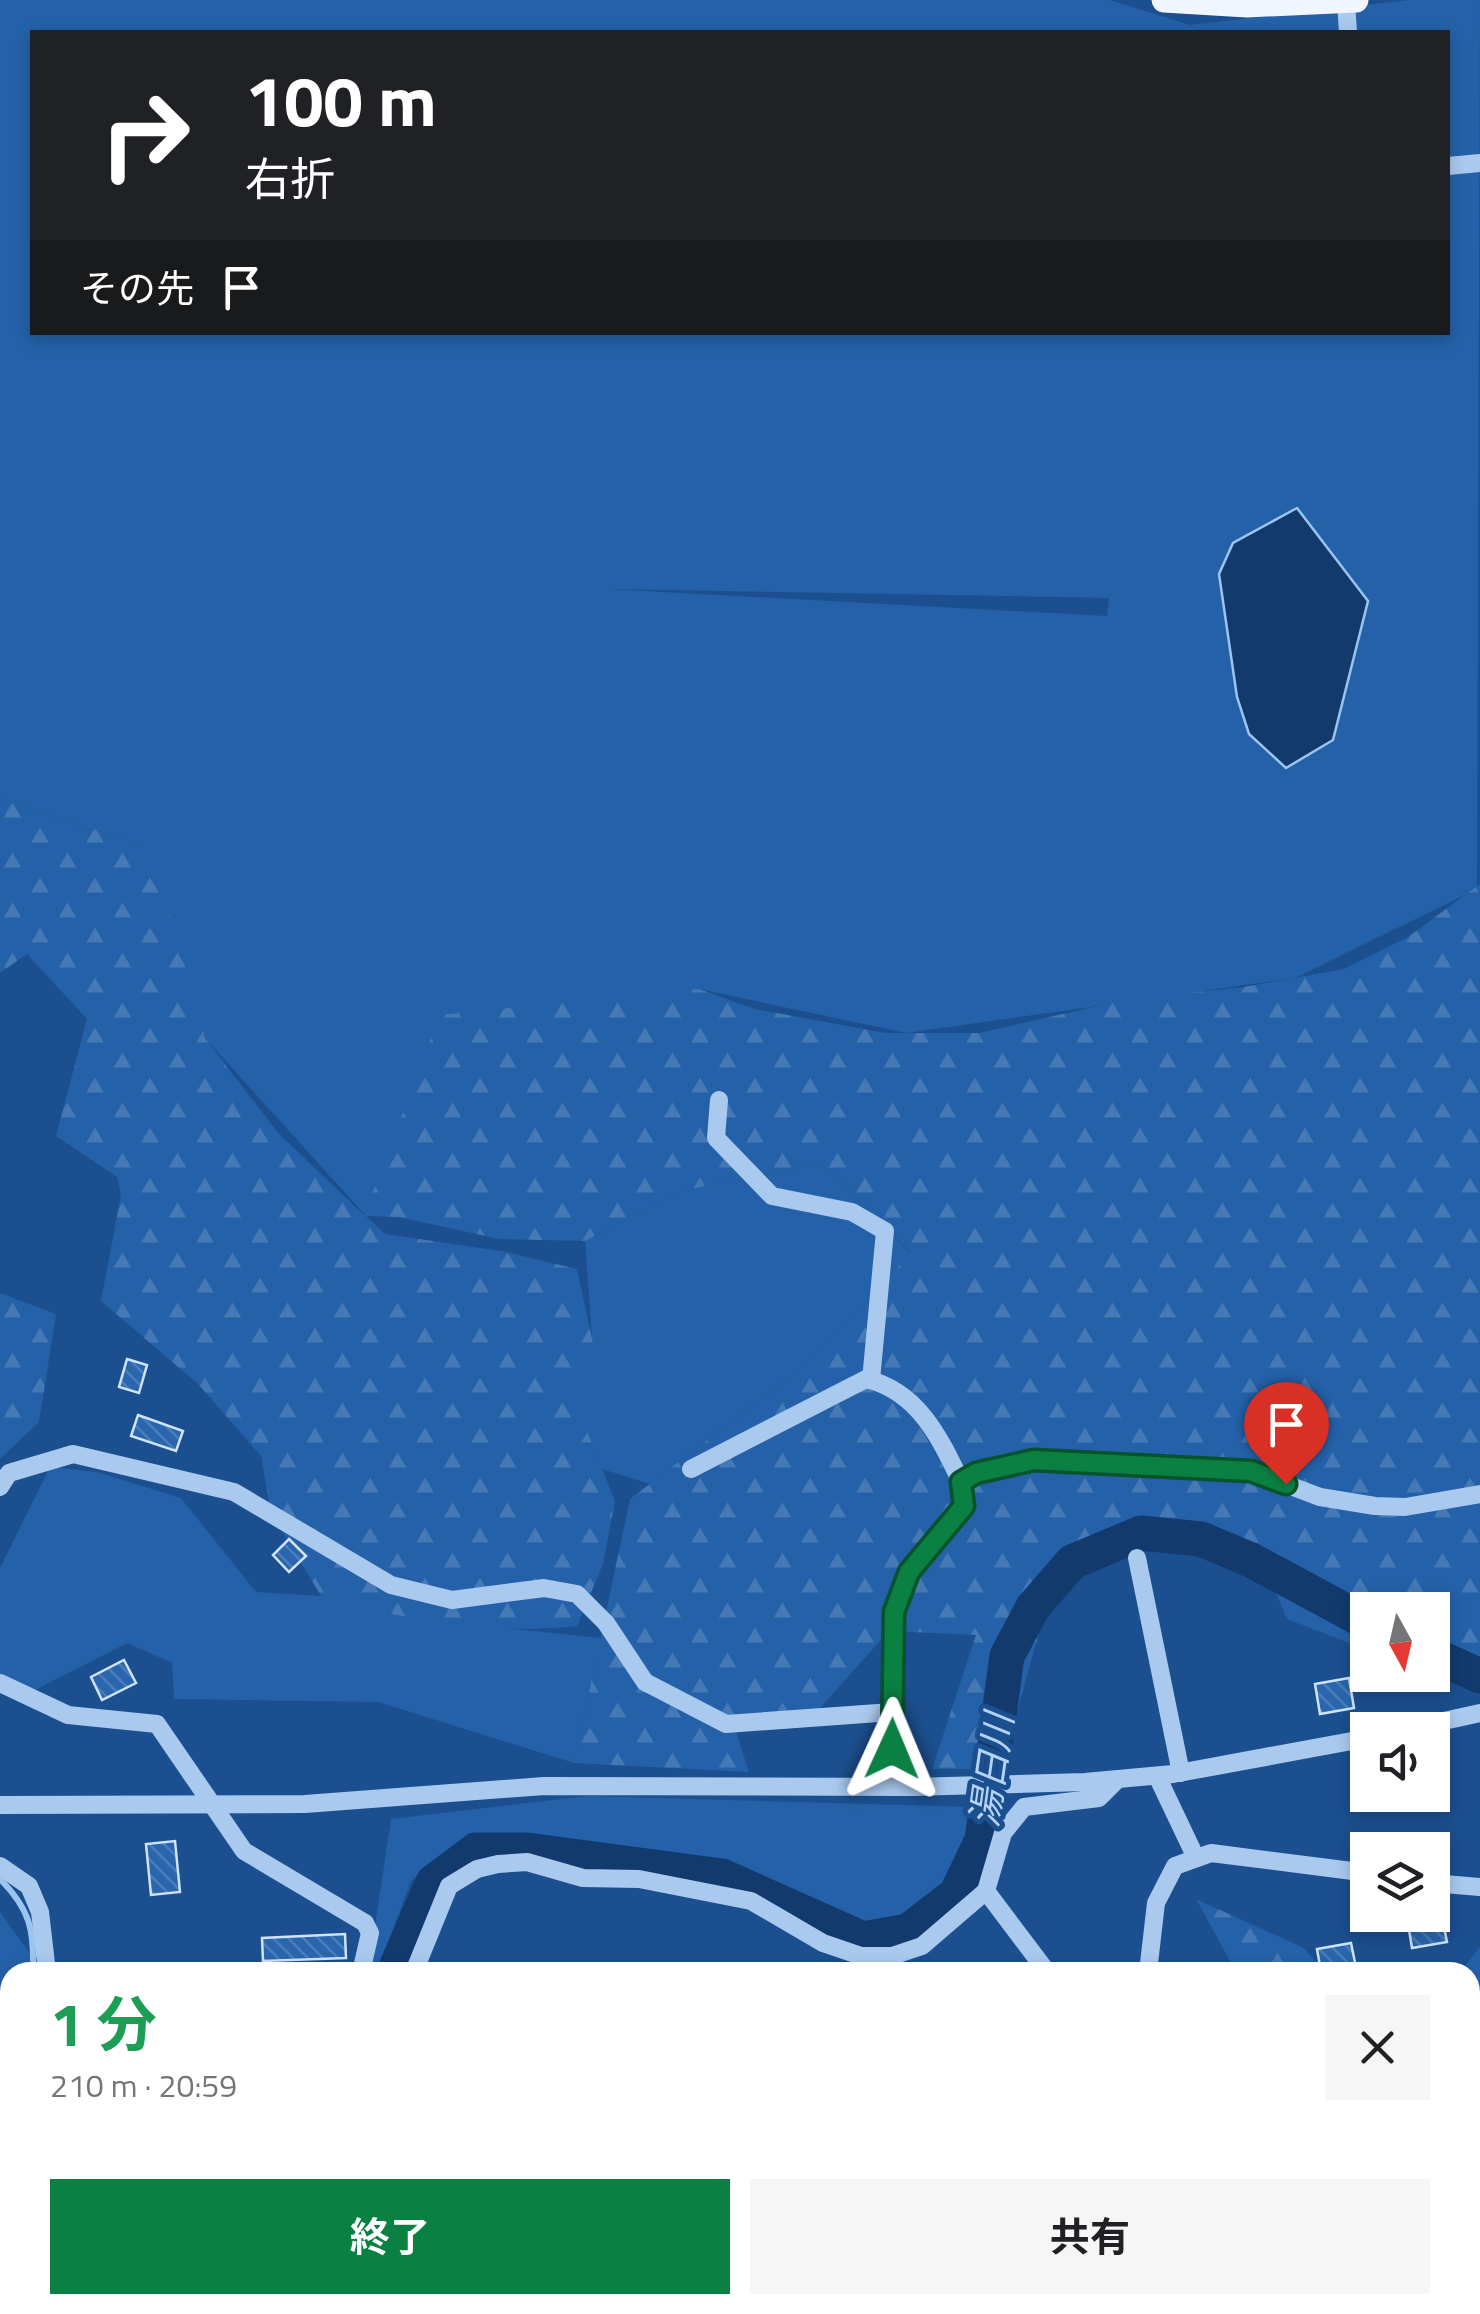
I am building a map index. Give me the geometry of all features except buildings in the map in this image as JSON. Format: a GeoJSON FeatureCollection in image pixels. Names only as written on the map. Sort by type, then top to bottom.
{"type":"FeatureCollection","features":[{"type":"Feature","properties":{"kind":"main road"},"geometry":{"type":"LineString","coordinates":[[1164,0],[1247,4],[1351,1]]}},
{"type":"Feature","properties":{"kind":"street"},"geometry":{"type":"LineString","coordinates":[[1348,30],[1351,1]]}},
{"type":"Feature","properties":{"kind":"street"},"geometry":{"type":"LineString","coordinates":[[1450,166],[1480,163]]}},
{"type":"Feature","properties":{"kind":"street"},"geometry":{"type":"LineString","coordinates":[[719,1100],[716,1138],[772,1196],[852,1212],[885,1231],[872,1380]]}},
{"type":"Feature","properties":{"kind":"street"},"geometry":{"type":"LineString","coordinates":[[691,1469],[872,1380],[894,1386],[918,1408],[961,1482],[964,1506],[909,1572],[894,1612],[893,1787]]}},
{"type":"Feature","properties":{"kind":"street"},"geometry":{"type":"LineString","coordinates":[[0,1487],[10,1473],[73,1454],[234,1492],[391,1586],[452,1600],[544,1588],[578,1594],[606,1623],[645,1682],[726,1724],[892,1712]]}},
{"type":"Feature","properties":{"kind":"street"},"geometry":{"type":"LineString","coordinates":[[961,1482],[976,1473],[1034,1460],[1251,1471],[1320,1496],[1375,1506],[1405,1506],[1480,1494]]}},
{"type":"Feature","properties":{"kind":"street"},"geometry":{"type":"LineString","coordinates":[[1137,1558],[1182,1773]]}},
{"type":"Feature","properties":{"kind":"street"},"geometry":{"type":"LineString","coordinates":[[0,1683],[68,1715],[156,1724],[244,1851],[364,1924],[370,1933],[363,1962]]}},
{"type":"Feature","properties":{"kind":"street"},"geometry":{"type":"LineString","coordinates":[[1450,1720],[1480,1713]]}},
{"type":"Feature","properties":{"kind":"street"},"geometry":{"type":"LineString","coordinates":[[0,1805],[215,1807],[544,1786],[912,1787],[1084,1782],[1182,1773],[1350,1741]]}},
{"type":"Feature","properties":{"kind":"street"},"geometry":{"type":"LineString","coordinates":[[1157,1776],[1196,1858]]}},
{"type":"Feature","properties":{"kind":"street"},"geometry":{"type":"LineString","coordinates":[[418,1962],[450,1886],[477,1869],[527,1862],[583,1878],[638,1880],[752,1901],[823,1944],[861,1956],[892,1956],[922,1946],[986,1891],[1004,1833],[1024,1807],[1098,1798],[1118,1779]]}},
{"type":"Feature","properties":{"kind":"street"},"geometry":{"type":"LineString","coordinates":[[1149,1962],[1156,1903],[1175,1866],[1211,1852],[1350,1870]]}},
{"type":"Feature","properties":{"kind":"street"},"geometry":{"type":"LineString","coordinates":[[0,1866],[29,1886],[40,1912],[47,1962]]}},
{"type":"Feature","properties":{"kind":"street"},"geometry":{"type":"LineString","coordinates":[[1450,1884],[1480,1887]]}},
{"type":"Feature","properties":{"kind":"street"},"geometry":{"type":"LineString","coordinates":[[986,1891],[1039,1962]]}},
{"type":"Feature","properties":{"kind":"green space"},"geometry":{"type":"Polygon","coordinates":[[[0,0],[1110,0],[1190,25],[1409,0],[1480,0],[1477,889],[1295,978],[906,1033],[699,989],[365,1215],[205,1038],[142,845],[0,799],[0,0]],[[608,589],[1107,616],[1109,598],[608,589]]]}},
{"type":"Feature","properties":{"kind":"green space"},"geometry":{"type":"Polygon","coordinates":[[[0,799],[143,845],[174,926],[205,1038],[279,1134],[364,1215],[440,1015],[699,989],[755,1009],[885,1033],[979,1033],[1133,998],[1238,988],[1344,969],[1408,937],[1480,884],[1480,1689],[1450,1678],[1450,1592],[1350,1592],[1350,1643],[1287,1619],[1269,1577],[1141,1533],[1086,1556],[1040,1629],[1001,1769],[932,1769],[976,1635],[889,1631],[811,1718],[736,1732],[749,1772],[574,1763],[630,1499],[795,1373],[911,1253],[820,1163],[685,1190],[585,1241],[499,1239],[399,1217],[366,1216],[385,1234],[501,1251],[577,1269],[595,1353],[576,1404],[615,1501],[603,1564],[577,1626],[480,1627],[384,1612],[321,1596],[271,1513],[261,1456],[198,1384],[101,1301],[121,1195],[117,1177],[56,1136],[87,1019],[27,954],[0,973],[0,799]]]}},
{"type":"Feature","properties":{"kind":"green space"},"geometry":{"type":"Polygon","coordinates":[[[820,1163],[911,1254],[795,1373],[650,1484],[602,1469],[575,1404],[592,1339],[585,1241],[684,1190],[820,1163]]]}},
{"type":"Feature","properties":{"kind":"green space"},"geometry":{"type":"Polygon","coordinates":[[[0,1293],[56,1314],[39,1422],[0,1459],[0,1293]]]}},
{"type":"Feature","properties":{"kind":"green space"},"geometry":{"type":"Polygon","coordinates":[[[50,1467],[97,1472],[181,1498],[256,1592],[321,1596],[476,1625],[601,1638],[574,1763],[378,1702],[174,1699],[172,1663],[127,1643],[35,1690],[0,1676],[0,1568],[50,1467]]]}},
{"type":"Feature","properties":{"kind":"green space"},"geometry":{"type":"Polygon","coordinates":[[[586,1796],[975,1807],[956,1868],[920,1912],[861,1930],[767,1887],[671,1858],[573,1841],[469,1833],[411,1881],[381,1962],[370,1962],[391,1819],[586,1796]]]}},
{"type":"Feature","properties":{"kind":"green space"},"geometry":{"type":"Polygon","coordinates":[[[1196,1899],[1304,1948],[1316,1962],[1231,1962],[1196,1899]]]}},
{"type":"Feature","properties":{"kind":"green space"},"geometry":{"type":"Polygon","coordinates":[[[0,1912],[34,1960],[0,1962],[0,1912]]]}},
{"type":"Feature","properties":{"kind":"green space"},"geometry":{"type":"Polygon","coordinates":[[[1480,1947],[1480,1962],[1468,1962],[1480,1947]]]}},
{"type":"Feature","properties":{"kind":"shaded area"},"geometry":{"type":"Polygon","coordinates":[[[1297,508],[1368,601],[1333,740],[1286,768],[1249,734],[1237,697],[1219,574],[1233,543],[1297,508]]]}},
{"type":"Feature","properties":{"kind":"waterway","name":"湯日川"},"geometry":{"type":"LineString","coordinates":[[398,1962],[433,1882],[476,1850],[527,1850],[722,1876],[863,1939],[908,1931],[956,1894],[982,1840],[1007,1656],[1033,1607],[1072,1562],[1141,1533],[1201,1539],[1251,1560],[1350,1613]]}},
{"type":"Feature","properties":{"kind":"waterway","name":"湯日川"},"geometry":{"type":"LineString","coordinates":[[1450,1662],[1480,1676]]}},
{"type":"Feature","properties":{"kind":"waterway"},"geometry":{"type":"LineString","coordinates":[[0,1879],[24,1911],[33,1962]]}},
{"type":"Feature","properties":{"kind":"route"},"geometry":{"type":"LineString","coordinates":[[892,1749],[894,1612],[909,1572],[964,1506],[961,1482],[976,1473],[1034,1460],[1251,1471],[1286,1484]]}}]}
